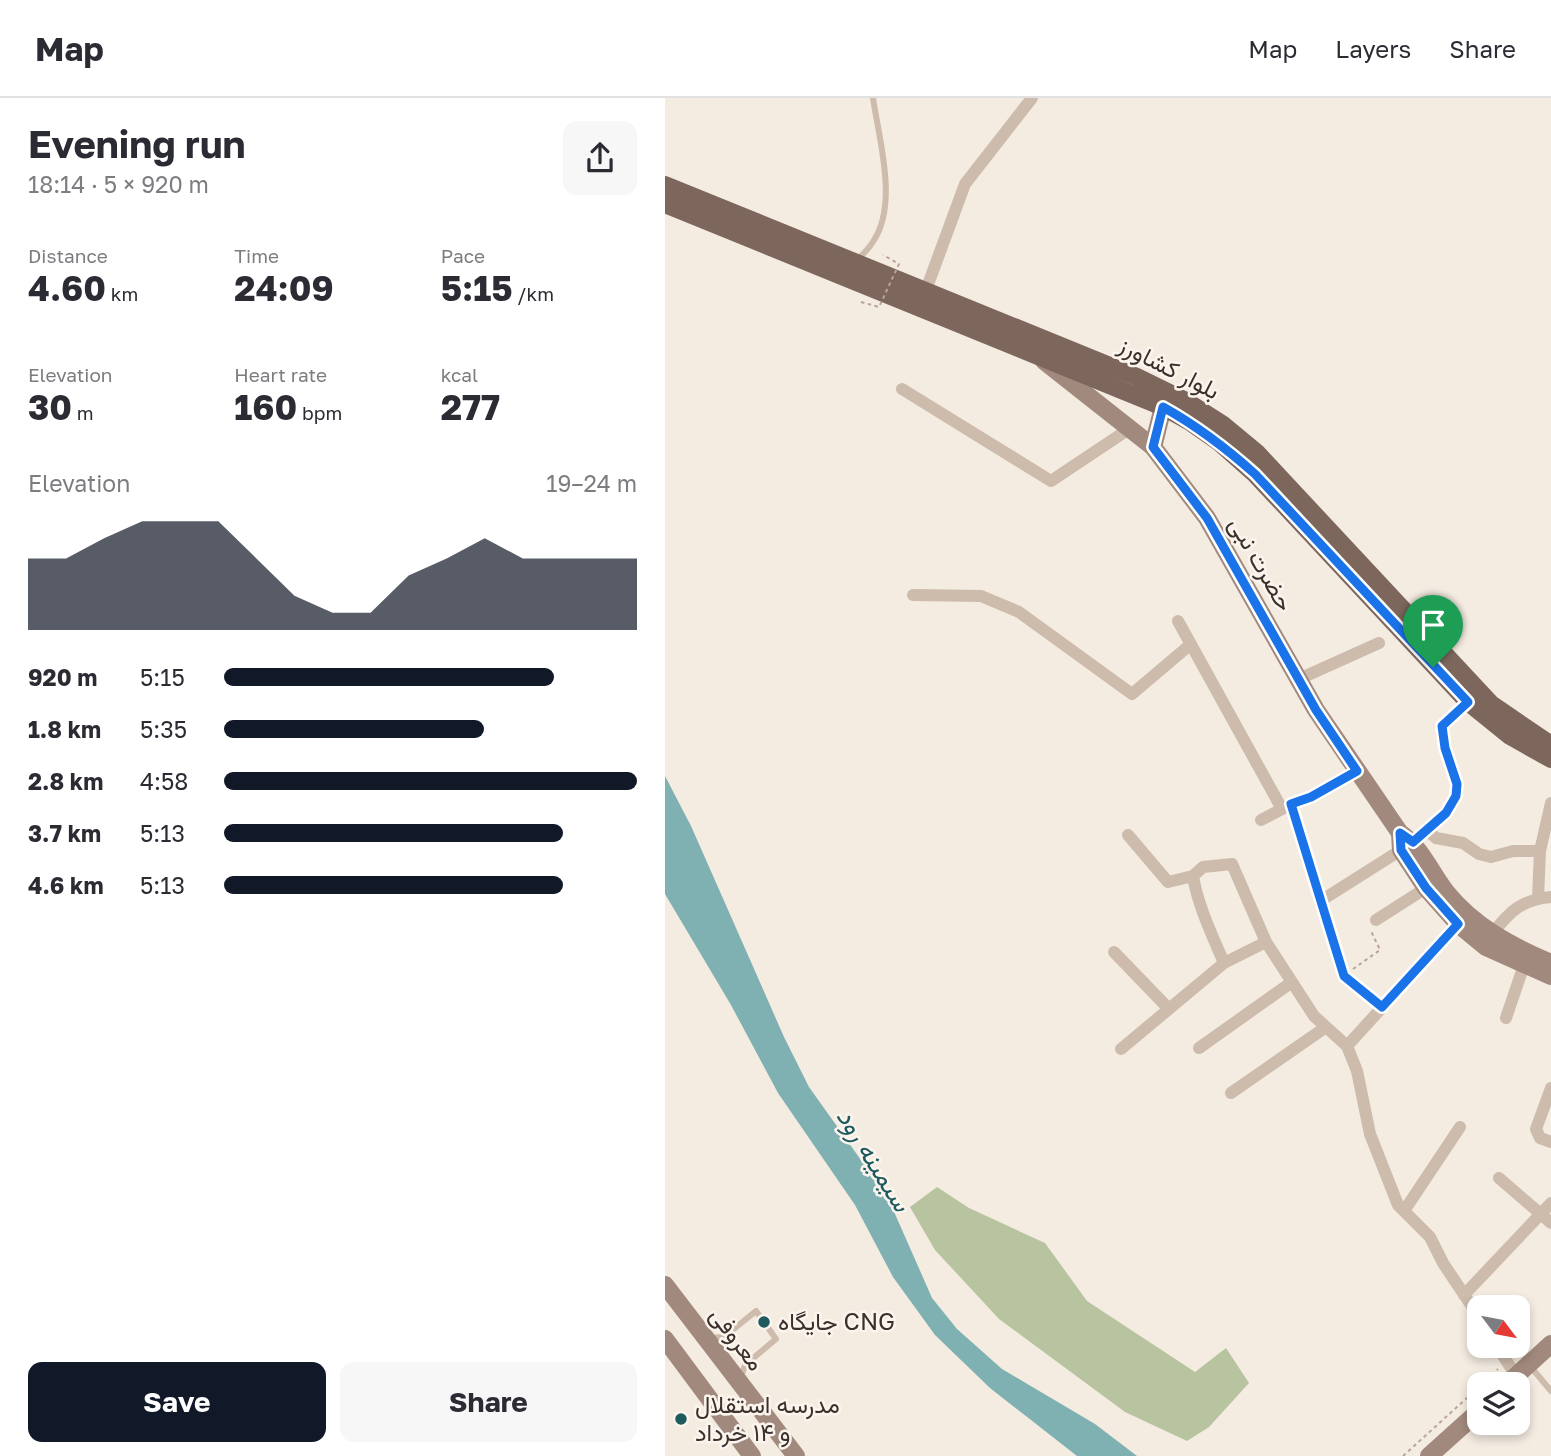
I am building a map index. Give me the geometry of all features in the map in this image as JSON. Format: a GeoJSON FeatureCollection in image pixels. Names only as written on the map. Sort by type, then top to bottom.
{"type":"FeatureCollection","features":[{"type":"Feature","properties":{"kind":"main road","name":"بلوار کشاورز"},"geometry":{"type":"LineString","coordinates":[[665,185],[1137,377],[1186,401],[1222,424],[1257,453],[1377,581],[1468,702],[1510,737],[1551,759]]}},
{"type":"Feature","properties":{"kind":"main road","name":"بلوار کشاورز"},"geometry":{"type":"LineString","coordinates":[[665,204],[1163,407],[1190,422],[1255,474],[1439,662],[1491,704],[1551,745]]}},
{"type":"Feature","properties":{"kind":"street"},"geometry":{"type":"LineString","coordinates":[[926,290],[965,184],[1031,98]]}},
{"type":"Feature","properties":{"kind":"street","name":"حضرت نبی"},"geometry":{"type":"LineString","coordinates":[[1037,356],[1153,447],[1207,518],[1316,710],[1405,842]]}},
{"type":"Feature","properties":{"kind":"street"},"geometry":{"type":"LineString","coordinates":[[902,389],[1051,481],[1129,429]]}},
{"type":"Feature","properties":{"kind":"street"},"geometry":{"type":"LineString","coordinates":[[1153,447],[1163,407]]}},
{"type":"Feature","properties":{"kind":"street"},"geometry":{"type":"LineString","coordinates":[[913,595],[981,596],[1019,612],[1132,694],[1191,645]]}},
{"type":"Feature","properties":{"kind":"street"},"geometry":{"type":"LineString","coordinates":[[1178,621],[1286,807],[1322,900],[1344,976],[1382,1007]]}},
{"type":"Feature","properties":{"kind":"street"},"geometry":{"type":"LineString","coordinates":[[1299,679],[1379,643]]}},
{"type":"Feature","properties":{"kind":"street"},"geometry":{"type":"LineString","coordinates":[[1322,900],[1405,842],[1427,830],[1446,813],[1456,796],[1457,784],[1445,748],[1442,726],[1468,702]]}},
{"type":"Feature","properties":{"kind":"street"},"geometry":{"type":"LineString","coordinates":[[1261,820],[1311,797],[1357,771]]}},
{"type":"Feature","properties":{"kind":"street"},"geometry":{"type":"LineString","coordinates":[[1492,934],[1508,914],[1527,901],[1544,897],[1540,851],[1551,803]]}},
{"type":"Feature","properties":{"kind":"street"},"geometry":{"type":"LineString","coordinates":[[1427,830],[1436,838],[1463,843],[1479,854],[1491,857],[1513,851],[1540,851]]}},
{"type":"Feature","properties":{"kind":"street"},"geometry":{"type":"LineString","coordinates":[[1128,835],[1168,883],[1193,876],[1203,867],[1232,864],[1266,943],[1314,1016],[1347,1046],[1357,1071],[1370,1134],[1398,1205],[1430,1237],[1467,1299]]}},
{"type":"Feature","properties":{"kind":"street"},"geometry":{"type":"LineString","coordinates":[[1405,842],[1426,888],[1458,924],[1486,947],[1551,976]]}},
{"type":"Feature","properties":{"kind":"street"},"geometry":{"type":"LineString","coordinates":[[1405,842],[1463,911],[1492,934],[1551,963]]}},
{"type":"Feature","properties":{"kind":"street"},"geometry":{"type":"LineString","coordinates":[[1193,876],[1213,938],[1224,962]]}},
{"type":"Feature","properties":{"kind":"street"},"geometry":{"type":"LineString","coordinates":[[1376,920],[1426,888]]}},
{"type":"Feature","properties":{"kind":"street"},"geometry":{"type":"LineString","coordinates":[[1347,1046],[1458,924]]}},
{"type":"Feature","properties":{"kind":"street"},"geometry":{"type":"LineString","coordinates":[[1121,1049],[1224,962],[1266,943]]}},
{"type":"Feature","properties":{"kind":"street"},"geometry":{"type":"LineString","coordinates":[[1114,952],[1169,1009]]}},
{"type":"Feature","properties":{"kind":"street"},"geometry":{"type":"LineString","coordinates":[[1506,1018],[1524,965]]}},
{"type":"Feature","properties":{"kind":"street"},"geometry":{"type":"LineString","coordinates":[[1199,1048],[1292,982]]}},
{"type":"Feature","properties":{"kind":"street"},"geometry":{"type":"LineString","coordinates":[[1231,1093],[1326,1027]]}},
{"type":"Feature","properties":{"kind":"street"},"geometry":{"type":"LineString","coordinates":[[1551,1088],[1536,1129],[1538,1135],[1551,1142]]}},
{"type":"Feature","properties":{"kind":"street"},"geometry":{"type":"LineString","coordinates":[[1404,1211],[1460,1127]]}},
{"type":"Feature","properties":{"kind":"street"},"geometry":{"type":"LineString","coordinates":[[1499,1178],[1546,1219]]}},
{"type":"Feature","properties":{"kind":"street"},"geometry":{"type":"LineString","coordinates":[[1464,1295],[1546,1219],[1551,1203]]}},
{"type":"Feature","properties":{"kind":"street","name":"معروفی"},"geometry":{"type":"LineString","coordinates":[[665,1285],[796,1456]]}},
{"type":"Feature","properties":{"kind":"street"},"geometry":{"type":"LineString","coordinates":[[665,1339],[752,1456]]}},
{"type":"Feature","properties":{"kind":"street"},"geometry":{"type":"LineString","coordinates":[[1515,1372],[1551,1345]]}},
{"type":"Feature","properties":{"kind":"street"},"geometry":{"type":"LineString","coordinates":[[1429,1456],[1467,1421]]}},
{"type":"Feature","properties":{"kind":"lane"},"geometry":{"type":"LineString","coordinates":[[855,263],[875,240],[885,197],[885,170],[873,98]]}},
{"type":"Feature","properties":{"kind":"lane"},"geometry":{"type":"LineString","coordinates":[[706,1338],[724,1336],[756,1311],[776,1339],[745,1365],[740,1382]]}},
{"type":"Feature","properties":{"kind":"lane"},"geometry":{"type":"LineString","coordinates":[[1530,1380],[1551,1391]]}},
{"type":"Feature","properties":{"kind":"path"},"geometry":{"type":"LineString","coordinates":[[861,302],[879,307],[894,275],[899,264],[883,255]]}},
{"type":"Feature","properties":{"kind":"path"},"geometry":{"type":"LineString","coordinates":[[1344,976],[1380,950],[1371,931],[1376,920]]}},
{"type":"Feature","properties":{"kind":"path"},"geometry":{"type":"LineString","coordinates":[[1403,1456],[1467,1397]]}},
{"type":"Feature","properties":{"kind":"green space"},"geometry":{"type":"Polygon","coordinates":[[[937,1187],[969,1208],[1045,1243],[1087,1301],[1195,1372],[1226,1348],[1249,1383],[1209,1427],[1187,1441],[1125,1412],[999,1319],[935,1250],[910,1207],[937,1187]]]}},
{"type":"Feature","properties":{"kind":"water"},"geometry":{"type":"Polygon","coordinates":[[[665,776],[691,826],[784,1037],[809,1087],[888,1198],[932,1298],[957,1329],[1002,1369],[1095,1424],[1137,1456],[1077,1456],[990,1388],[935,1335],[893,1277],[855,1205],[778,1093],[731,1005],[665,894],[665,776]]]}},
{"type":"Feature","properties":{"kind":"place","name":"جایگاه CNG"},"geometry":{"type":"Point","coordinates":[764,1322]}},
{"type":"Feature","properties":{"kind":"place","name":"مدرسه استقلال و ۱۴ خرداد"},"geometry":{"type":"Point","coordinates":[681,1419]}},
{"type":"Feature","properties":{"kind":"route"},"geometry":{"type":"LineString","coordinates":[[1163,407],[1220,443],[1255,474],[1433,667],[1468,702],[1442,726],[1445,748],[1457,784],[1456,796],[1446,813],[1413,842],[1400,833],[1401,850],[1426,888],[1458,924],[1382,1007],[1344,976],[1291,804],[1311,797],[1357,771],[1316,710],[1207,518],[1153,447],[1163,407]]}},
{"type":"Feature","properties":{"kind":"water label","name":"سیمینه رود"},"geometry":{"type":"Point","coordinates":[874,1160]}}]}
